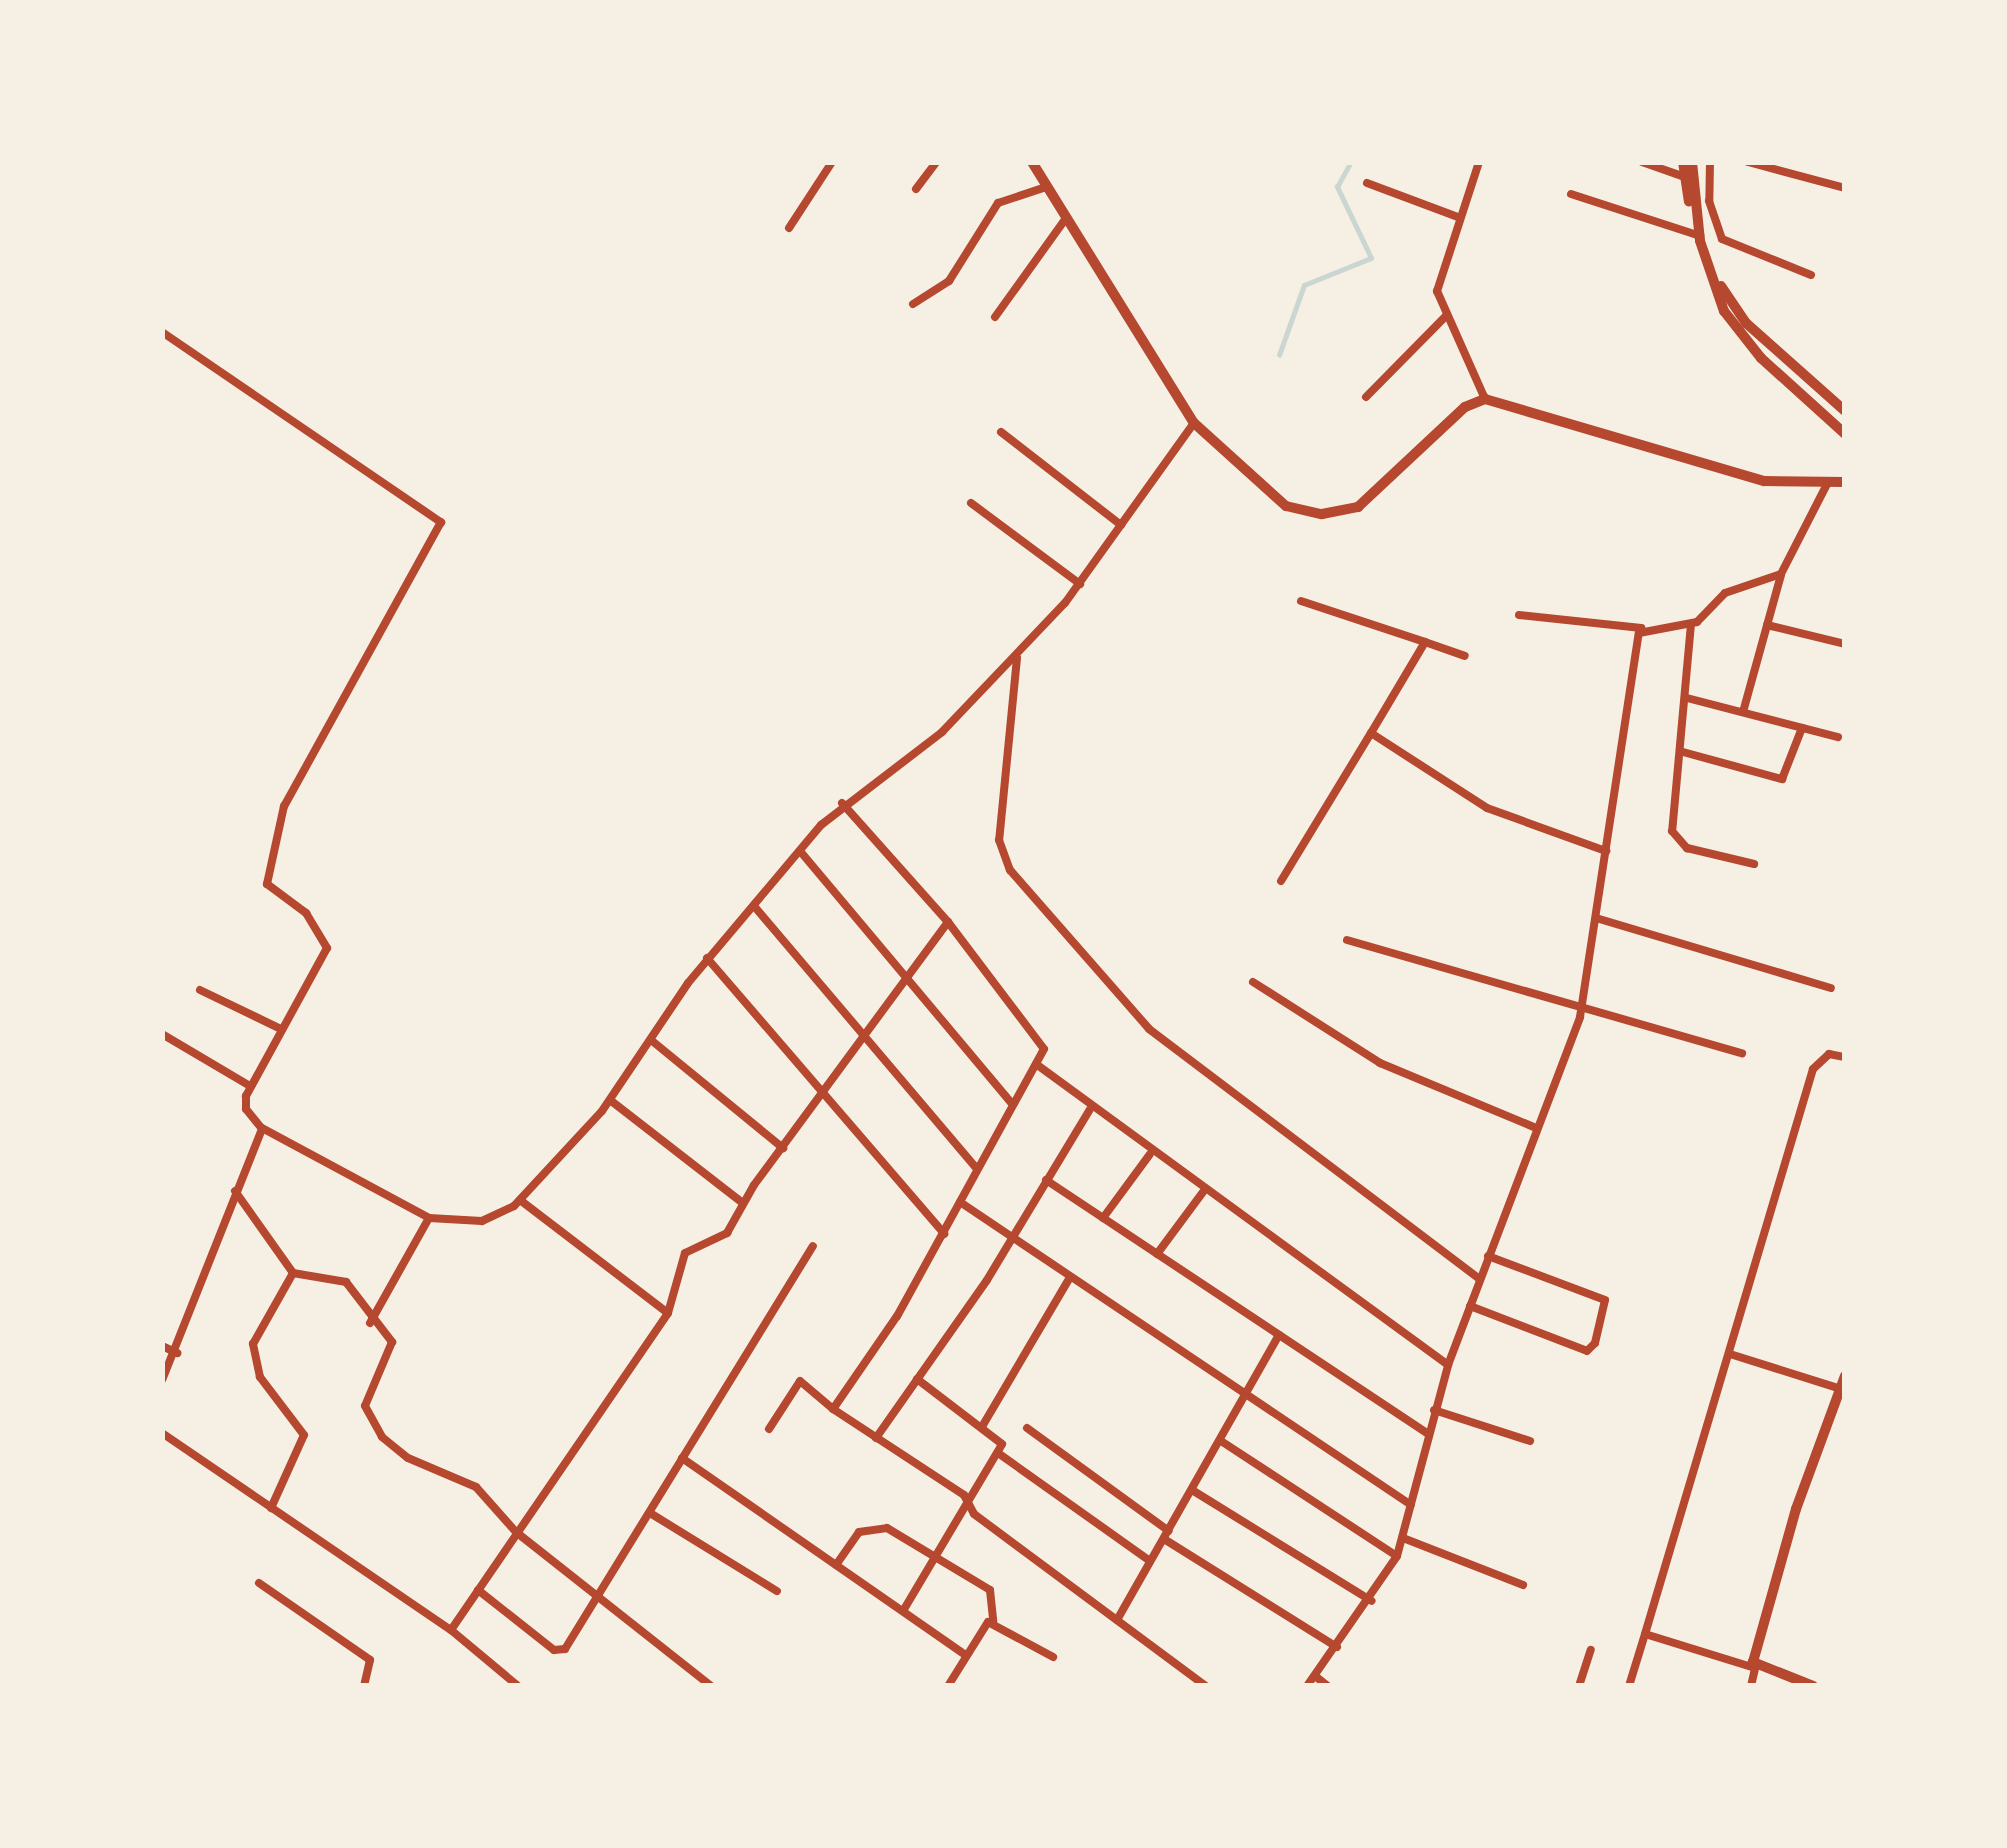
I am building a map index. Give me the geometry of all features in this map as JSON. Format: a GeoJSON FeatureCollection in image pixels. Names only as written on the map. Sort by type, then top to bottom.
{"type":"FeatureCollection","features":[{"type":"Feature","properties":{"kind":"street"},"geometry":{"type":"LineString","coordinates":[[789,228],[832,162]]}},
{"type":"Feature","properties":{"kind":"street"},"geometry":{"type":"LineString","coordinates":[[916,189],[936,162]]}},
{"type":"Feature","properties":{"kind":"street"},"geometry":{"type":"LineString","coordinates":[[1032,162],[1064,221],[1194,423],[1286,506],[1322,514],[1358,507],[1387,487],[1465,407],[1485,399],[1765,481],[1845,482]]}},
{"type":"Feature","properties":{"kind":"street"},"geometry":{"type":"LineString","coordinates":[[1479,162],[1438,277],[1447,315],[1485,399]]}},
{"type":"Feature","properties":{"kind":"street"},"geometry":{"type":"LineString","coordinates":[[1642,162],[1686,167]]}},
{"type":"Feature","properties":{"kind":"street"},"geometry":{"type":"LineString","coordinates":[[1711,162],[1709,201],[1722,239],[1811,275]]}},
{"type":"Feature","properties":{"kind":"street"},"geometry":{"type":"LineString","coordinates":[[1748,162],[1778,166],[1845,188]]}},
{"type":"Feature","properties":{"kind":"street"},"geometry":{"type":"LineString","coordinates":[[1686,167],[1702,236],[1745,323],[1845,411]]}},
{"type":"Feature","properties":{"kind":"street"},"geometry":{"type":"LineString","coordinates":[[1686,167],[1700,242],[1724,311],[1761,358],[1845,434]]}},
{"type":"Feature","properties":{"kind":"street"},"geometry":{"type":"LineString","coordinates":[[1367,183],[1458,217]]}},
{"type":"Feature","properties":{"kind":"street"},"geometry":{"type":"LineString","coordinates":[[913,304],[949,281],[998,203],[1046,187]]}},
{"type":"Feature","properties":{"kind":"street"},"geometry":{"type":"LineString","coordinates":[[1571,194],[1702,236]]}},
{"type":"Feature","properties":{"kind":"street"},"geometry":{"type":"LineString","coordinates":[[995,317],[1064,221]]}},
{"type":"Feature","properties":{"kind":"street"},"geometry":{"type":"LineString","coordinates":[[1366,397],[1447,315]]}},
{"type":"Feature","properties":{"kind":"street"},"geometry":{"type":"LineString","coordinates":[[162,332],[440,520],[279,822],[268,886],[306,913],[327,948],[250,1086],[246,1109],[262,1128],[429,1218],[482,1221],[520,1200],[610,1100],[707,958],[842,803],[919,753],[1017,656],[1080,584],[1194,423]]}},
{"type":"Feature","properties":{"kind":"street"},"geometry":{"type":"LineString","coordinates":[[1001,432],[1120,525]]}},
{"type":"Feature","properties":{"kind":"street"},"geometry":{"type":"LineString","coordinates":[[1744,712],[1781,574],[1827,484]]}},
{"type":"Feature","properties":{"kind":"street"},"geometry":{"type":"LineString","coordinates":[[971,503],[1080,584]]}},
{"type":"Feature","properties":{"kind":"street"},"geometry":{"type":"LineString","coordinates":[[1519,615],[1642,628],[1691,623],[1725,592],[1781,574]]}},
{"type":"Feature","properties":{"kind":"street"},"geometry":{"type":"LineString","coordinates":[[1301,601],[1465,656]]}},
{"type":"Feature","properties":{"kind":"street"},"geometry":{"type":"LineString","coordinates":[[1691,623],[1675,838],[1754,864]]}},
{"type":"Feature","properties":{"kind":"street"},"geometry":{"type":"LineString","coordinates":[[1767,625],[1845,644]]}},
{"type":"Feature","properties":{"kind":"street"},"geometry":{"type":"LineString","coordinates":[[1307,1686],[1372,1601],[1396,1556],[1448,1365],[1582,1008],[1642,628]]}},
{"type":"Feature","properties":{"kind":"street"},"geometry":{"type":"LineString","coordinates":[[1281,880],[1426,642]]}},
{"type":"Feature","properties":{"kind":"street"},"geometry":{"type":"LineString","coordinates":[[1017,656],[999,839],[1010,870],[1159,1037],[1480,1279]]}},
{"type":"Feature","properties":{"kind":"street"},"geometry":{"type":"LineString","coordinates":[[1687,698],[1838,737]]}},
{"type":"Feature","properties":{"kind":"street"},"geometry":{"type":"LineString","coordinates":[[1682,752],[1782,778],[1802,728]]}},
{"type":"Feature","properties":{"kind":"street"},"geometry":{"type":"LineString","coordinates":[[1371,733],[1487,808],[1606,850]]}},
{"type":"Feature","properties":{"kind":"street"},"geometry":{"type":"LineString","coordinates":[[833,1409],[944,1234],[1036,1064],[1040,1038],[948,922],[842,803]]}},
{"type":"Feature","properties":{"kind":"street"},"geometry":{"type":"LineString","coordinates":[[800,851],[1012,1105]]}},
{"type":"Feature","properties":{"kind":"street"},"geometry":{"type":"LineString","coordinates":[[754,907],[977,1169]]}},
{"type":"Feature","properties":{"kind":"street"},"geometry":{"type":"LineString","coordinates":[[1595,918],[1831,988]]}},
{"type":"Feature","properties":{"kind":"street"},"geometry":{"type":"LineString","coordinates":[[452,1630],[668,1312],[683,1256],[696,1243],[722,1238],[948,922]]}},
{"type":"Feature","properties":{"kind":"street"},"geometry":{"type":"LineString","coordinates":[[1347,940],[1742,1052]]}},
{"type":"Feature","properties":{"kind":"street"},"geometry":{"type":"LineString","coordinates":[[707,958],[944,1234]]}},
{"type":"Feature","properties":{"kind":"street"},"geometry":{"type":"LineString","coordinates":[[1253,982],[1380,1063],[1536,1128]]}},
{"type":"Feature","properties":{"kind":"street"},"geometry":{"type":"LineString","coordinates":[[200,990],[281,1030]]}},
{"type":"Feature","properties":{"kind":"street"},"geometry":{"type":"LineString","coordinates":[[162,1034],[250,1086]]}},
{"type":"Feature","properties":{"kind":"street"},"geometry":{"type":"LineString","coordinates":[[651,1040],[783,1148]]}},
{"type":"Feature","properties":{"kind":"street"},"geometry":{"type":"LineString","coordinates":[[1629,1686],[1813,1069],[1829,1054],[1845,1057]]}},
{"type":"Feature","properties":{"kind":"street"},"geometry":{"type":"LineString","coordinates":[[1036,1064],[1150,1154],[1448,1365]]}},
{"type":"Feature","properties":{"kind":"street"},"geometry":{"type":"LineString","coordinates":[[610,1100],[743,1203]]}},
{"type":"Feature","properties":{"kind":"street"},"geometry":{"type":"LineString","coordinates":[[876,1438],[1010,1240],[1090,1109]]}},
{"type":"Feature","properties":{"kind":"street"},"geometry":{"type":"LineString","coordinates":[[162,1380],[177,1353],[262,1128]]}},
{"type":"Feature","properties":{"kind":"street"},"geometry":{"type":"LineString","coordinates":[[1103,1218],[1150,1154]]}},
{"type":"Feature","properties":{"kind":"street"},"geometry":{"type":"LineString","coordinates":[[1046,1180],[1427,1433]]}},
{"type":"Feature","properties":{"kind":"street"},"geometry":{"type":"LineString","coordinates":[[235,1191],[293,1273],[346,1282],[370,1323],[394,1347],[366,1399],[375,1430],[408,1458],[476,1487],[516,1532],[711,1686]]}},
{"type":"Feature","properties":{"kind":"street"},"geometry":{"type":"LineString","coordinates":[[1157,1254],[1203,1192]]}},
{"type":"Feature","properties":{"kind":"street"},"geometry":{"type":"LineString","coordinates":[[520,1200],[668,1312]]}},
{"type":"Feature","properties":{"kind":"street"},"geometry":{"type":"LineString","coordinates":[[960,1202],[1010,1240],[1411,1505]]}},
{"type":"Feature","properties":{"kind":"street"},"geometry":{"type":"LineString","coordinates":[[370,1323],[429,1218]]}},
{"type":"Feature","properties":{"kind":"street"},"geometry":{"type":"LineString","coordinates":[[478,1590],[558,1652],[599,1598],[813,1246]]}},
{"type":"Feature","properties":{"kind":"street"},"geometry":{"type":"LineString","coordinates":[[1470,1306],[1587,1351],[1595,1343],[1605,1300],[1489,1256]]}},
{"type":"Feature","properties":{"kind":"street"},"geometry":{"type":"LineString","coordinates":[[271,1508],[304,1435],[260,1377],[253,1344],[293,1273]]}},
{"type":"Feature","properties":{"kind":"street"},"geometry":{"type":"LineString","coordinates":[[983,1425],[1069,1279]]}},
{"type":"Feature","properties":{"kind":"street"},"geometry":{"type":"LineString","coordinates":[[1117,1620],[1279,1335]]}},
{"type":"Feature","properties":{"kind":"street"},"geometry":{"type":"LineString","coordinates":[[162,1346],[177,1353]]}},
{"type":"Feature","properties":{"kind":"street"},"geometry":{"type":"LineString","coordinates":[[1730,1354],[1843,1382],[1796,1509],[1750,1686]]}},
{"type":"Feature","properties":{"kind":"street"},"geometry":{"type":"LineString","coordinates":[[903,1611],[966,1498],[998,1454],[1001,1439],[917,1379]]}},
{"type":"Feature","properties":{"kind":"street"},"geometry":{"type":"LineString","coordinates":[[770,1430],[800,1381],[833,1409],[966,1498],[974,1514],[1206,1686]]}},
{"type":"Feature","properties":{"kind":"street"},"geometry":{"type":"LineString","coordinates":[[1434,1410],[1530,1442]]}},
{"type":"Feature","properties":{"kind":"street"},"geometry":{"type":"LineString","coordinates":[[1027,1428],[1166,1535],[1337,1647]]}},
{"type":"Feature","properties":{"kind":"street"},"geometry":{"type":"LineString","coordinates":[[162,1433],[452,1630],[512,1684]]}},
{"type":"Feature","properties":{"kind":"street"},"geometry":{"type":"LineString","coordinates":[[1221,1441],[1396,1556]]}},
{"type":"Feature","properties":{"kind":"street"},"geometry":{"type":"LineString","coordinates":[[998,1454],[1150,1562]]}},
{"type":"Feature","properties":{"kind":"street"},"geometry":{"type":"LineString","coordinates":[[682,1458],[965,1655]]}},
{"type":"Feature","properties":{"kind":"street"},"geometry":{"type":"LineString","coordinates":[[1192,1490],[1372,1601]]}},
{"type":"Feature","properties":{"kind":"street"},"geometry":{"type":"LineString","coordinates":[[650,1513],[777,1591]]}},
{"type":"Feature","properties":{"kind":"street"},"geometry":{"type":"LineString","coordinates":[[836,1565],[857,1534],[873,1527],[934,1555],[993,1592],[993,1621],[965,1655],[948,1686]]}},
{"type":"Feature","properties":{"kind":"street"},"geometry":{"type":"LineString","coordinates":[[1403,1538],[1523,1585]]}},
{"type":"Feature","properties":{"kind":"street"},"geometry":{"type":"LineString","coordinates":[[259,1583],[370,1660],[368,1684]]}},
{"type":"Feature","properties":{"kind":"street"},"geometry":{"type":"LineString","coordinates":[[993,1621],[1053,1657]]}},
{"type":"Feature","properties":{"kind":"street"},"geometry":{"type":"LineString","coordinates":[[1645,1634],[1814,1686]]}},
{"type":"Feature","properties":{"kind":"street"},"geometry":{"type":"LineString","coordinates":[[1579,1686],[1591,1650]]}},
{"type":"Feature","properties":{"kind":"street"},"geometry":{"type":"LineString","coordinates":[[1315,1676],[1328,1686]]}},
{"type":"Feature","properties":{"kind":"waterway"},"geometry":{"type":"LineString","coordinates":[[1279,355],[1304,285],[1371,258],[1337,187],[1351,162]]}}]}
